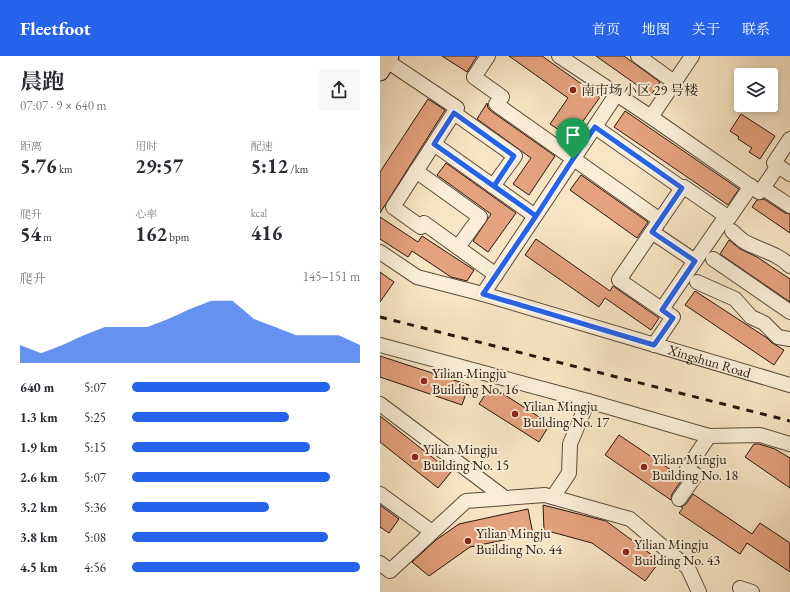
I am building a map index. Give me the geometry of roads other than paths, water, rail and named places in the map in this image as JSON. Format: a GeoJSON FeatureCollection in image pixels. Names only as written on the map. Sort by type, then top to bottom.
{"type":"FeatureCollection","features":[{"type":"Feature","properties":{"kind":"street"},"geometry":{"type":"LineString","coordinates":[[488,56],[474,77],[502,97],[496,104],[573,159],[656,226],[695,261]]}},
{"type":"Feature","properties":{"kind":"street"},"geometry":{"type":"LineString","coordinates":[[559,56],[757,187],[790,206]]}},
{"type":"Feature","properties":{"kind":"street"},"geometry":{"type":"LineString","coordinates":[[638,56],[674,82]]}},
{"type":"Feature","properties":{"kind":"street"},"geometry":{"type":"LineString","coordinates":[[651,117],[692,56]]}},
{"type":"Feature","properties":{"kind":"street"},"geometry":{"type":"LineString","coordinates":[[386,63],[457,108],[393,207],[421,227],[424,223],[496,275]]}},
{"type":"Feature","properties":{"kind":"street"},"geometry":{"type":"LineString","coordinates":[[483,294],[616,94]]}},
{"type":"Feature","properties":{"kind":"street"},"geometry":{"type":"LineString","coordinates":[[454,113],[514,156],[494,186]]}},
{"type":"Feature","properties":{"kind":"street"},"geometry":{"type":"LineString","coordinates":[[595,127],[682,188],[618,280],[673,318],[654,345]]}},
{"type":"Feature","properties":{"kind":"street"},"geometry":{"type":"LineString","coordinates":[[790,139],[774,163],[790,174]]}},
{"type":"Feature","properties":{"kind":"street"},"geometry":{"type":"LineString","coordinates":[[434,144],[536,216]]}},
{"type":"Feature","properties":{"kind":"street"},"geometry":{"type":"LineString","coordinates":[[684,187],[729,218],[778,166]]}},
{"type":"Feature","properties":{"kind":"street"},"geometry":{"type":"LineString","coordinates":[[416,172],[480,217],[458,247]]}},
{"type":"Feature","properties":{"kind":"street"},"geometry":{"type":"LineString","coordinates":[[662,310],[726,216]]}},
{"type":"Feature","properties":{"kind":"street"},"geometry":{"type":"LineString","coordinates":[[732,231],[743,241],[765,250],[785,261],[790,266]]}},
{"type":"Feature","properties":{"kind":"street","name":"Xingshun Road"},"geometry":{"type":"LineString","coordinates":[[380,252],[417,277],[483,294],[790,385]]}},
{"type":"Feature","properties":{"kind":"street"},"geometry":{"type":"LineString","coordinates":[[713,259],[790,312]]}},
{"type":"Feature","properties":{"kind":"street"},"geometry":{"type":"LineString","coordinates":[[697,282],[735,299],[751,317],[764,323],[778,337],[790,339]]}},
{"type":"Feature","properties":{"kind":"street"},"geometry":{"type":"LineString","coordinates":[[380,345],[588,401],[709,436],[760,435],[790,444]]}},
{"type":"Feature","properties":{"kind":"street"},"geometry":{"type":"LineString","coordinates":[[553,498],[569,473],[570,444],[588,401]]}},
{"type":"Feature","properties":{"kind":"street"},"geometry":{"type":"LineString","coordinates":[[380,404],[505,498]]}},
{"type":"Feature","properties":{"kind":"street"},"geometry":{"type":"LineString","coordinates":[[679,499],[696,475],[687,469],[709,436]]}},
{"type":"Feature","properties":{"kind":"street"},"geometry":{"type":"LineString","coordinates":[[380,494],[432,532]]}},
{"type":"Feature","properties":{"kind":"street"},"geometry":{"type":"LineString","coordinates":[[380,563],[390,571],[466,501],[545,495],[630,519],[688,568],[699,592]]}},
{"type":"Feature","properties":{"kind":"railway"},"geometry":{"type":"LineString","coordinates":[[380,317],[790,421]]}},
{"type":"Feature","properties":{"kind":"place","name":"南市场小区 29 号楼"},"geometry":{"type":"Point","coordinates":[573,90]}},
{"type":"Feature","properties":{"kind":"place","name":"Yilian Mingju Building No. 16"},"geometry":{"type":"Point","coordinates":[424,381]}},
{"type":"Feature","properties":{"kind":"place","name":"Yilian Mingju Building No. 17"},"geometry":{"type":"Point","coordinates":[515,414]}},
{"type":"Feature","properties":{"kind":"place","name":"Yilian Mingju Building No. 15"},"geometry":{"type":"Point","coordinates":[415,457]}},
{"type":"Feature","properties":{"kind":"place","name":"Yilian Mingju Building No. 18"},"geometry":{"type":"Point","coordinates":[644,467]}},
{"type":"Feature","properties":{"kind":"place","name":"Yilian Mingju Building No. 44"},"geometry":{"type":"Point","coordinates":[468,541]}},
{"type":"Feature","properties":{"kind":"place","name":"Yilian Mingju Building No. 43"},"geometry":{"type":"Point","coordinates":[626,552]}}]}
